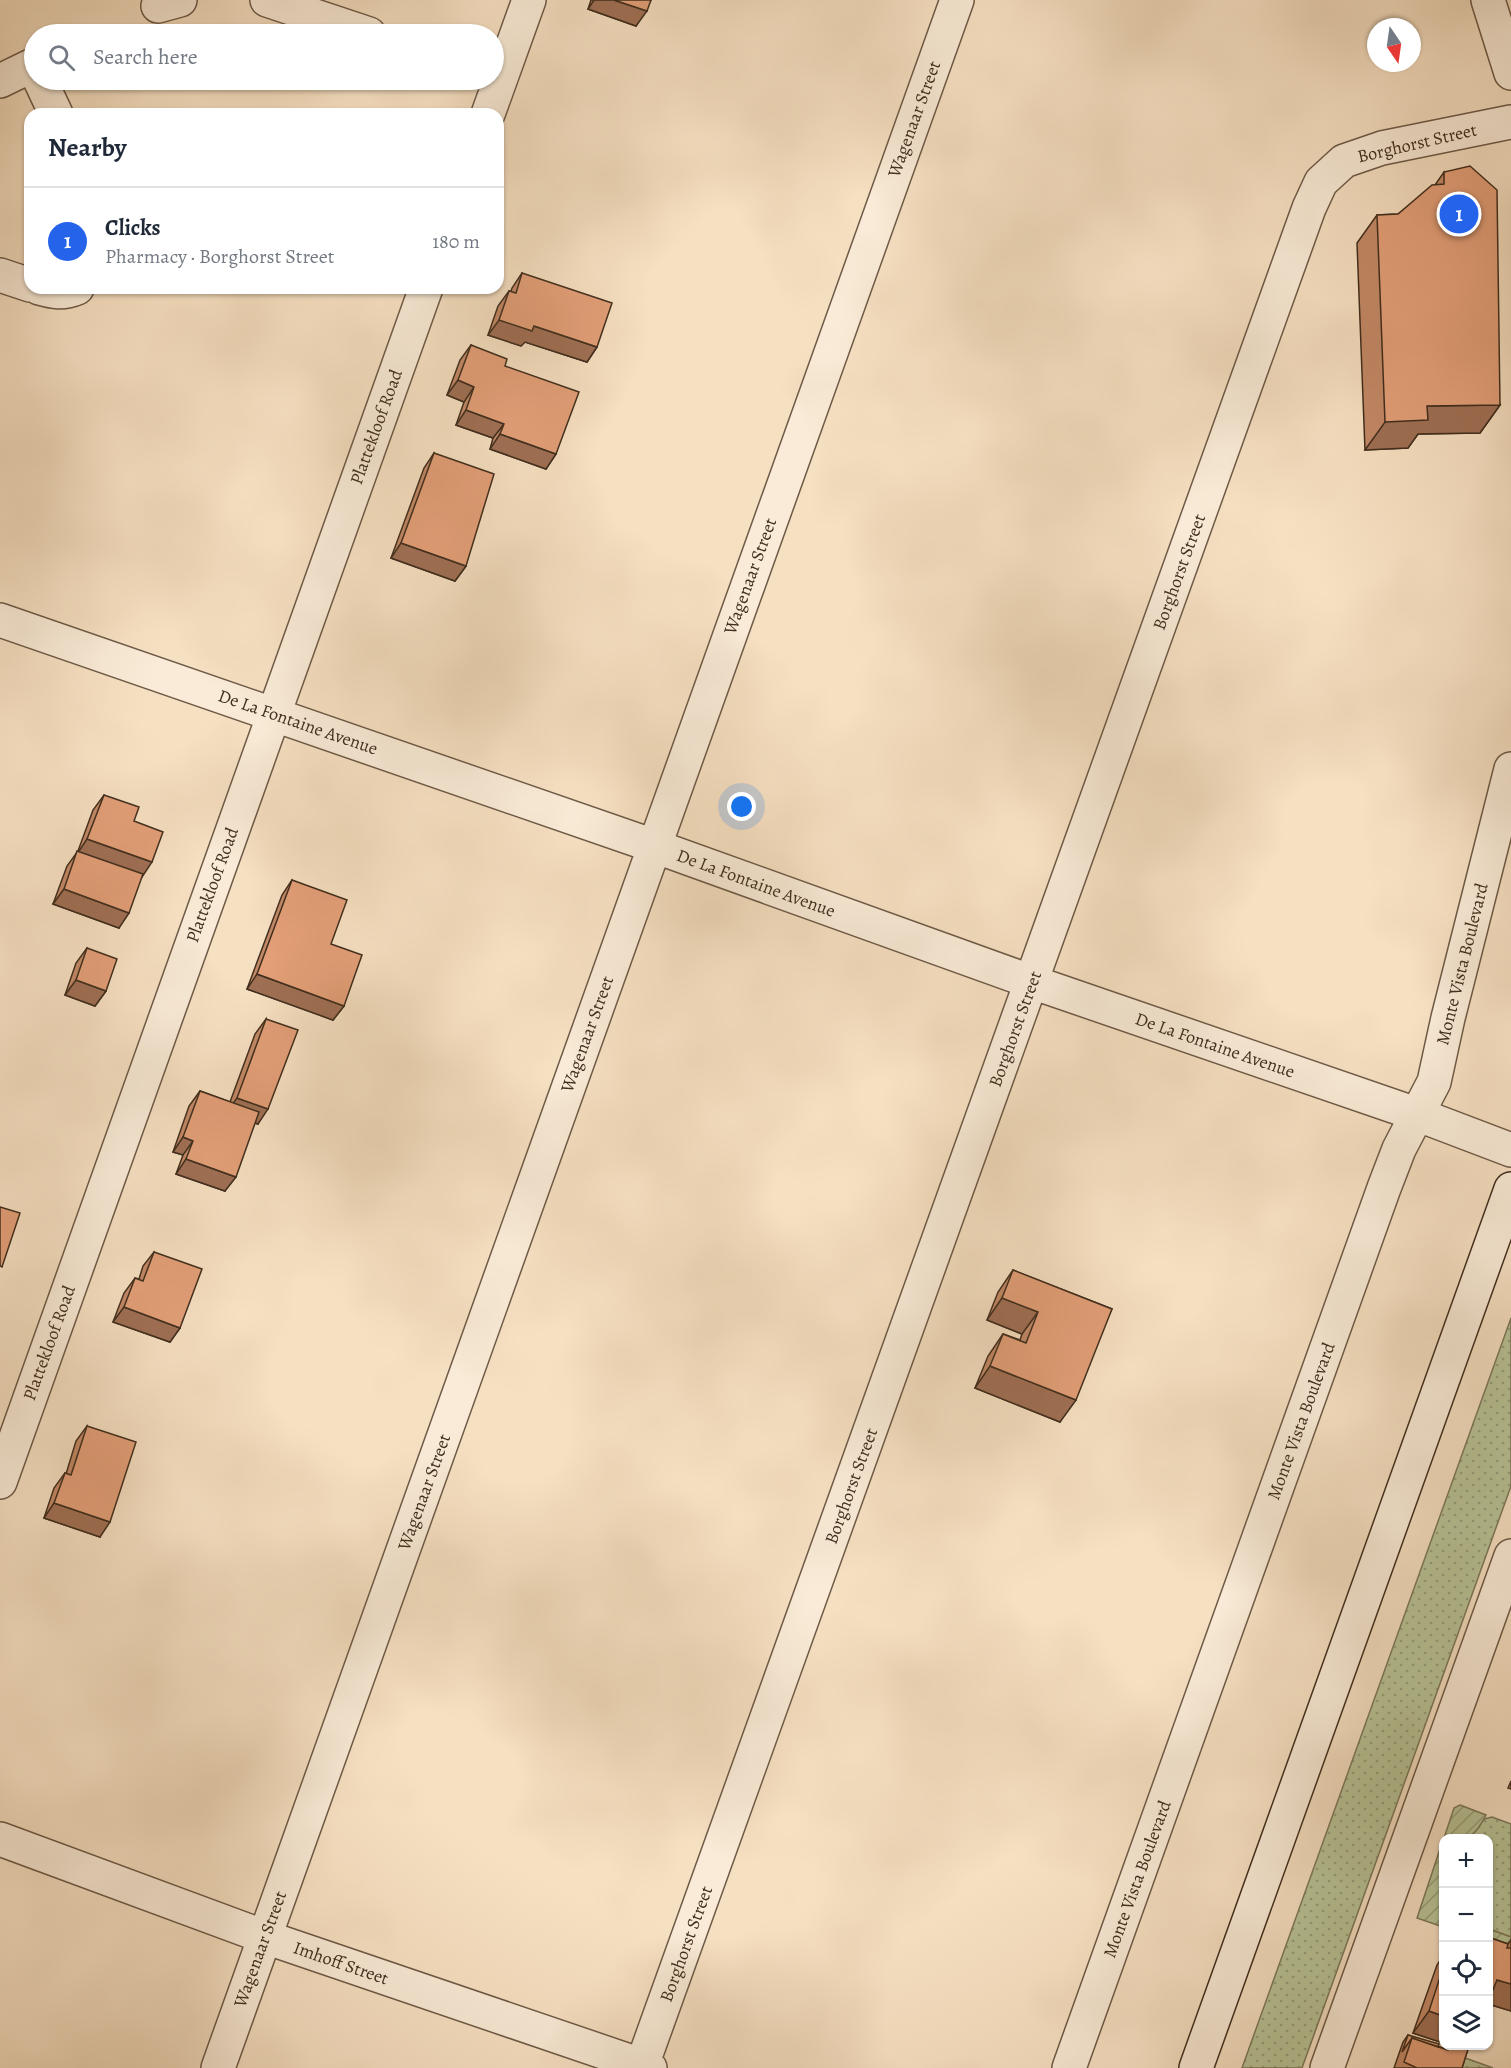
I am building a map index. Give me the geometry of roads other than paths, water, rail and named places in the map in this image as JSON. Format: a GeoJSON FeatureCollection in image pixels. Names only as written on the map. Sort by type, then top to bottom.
{"type":"FeatureCollection","features":[{"type":"Feature","properties":{"kind":"street"},"geometry":{"type":"LineString","coordinates":[[267,0],[339,24]]}},
{"type":"Feature","properties":{"kind":"street"},"geometry":{"type":"LineString","coordinates":[[504,61],[529,0]]}},
{"type":"Feature","properties":{"kind":"street","name":"Wagenaar Street"},"geometry":{"type":"LineString","coordinates":[[218,2068],[957,0]]}},
{"type":"Feature","properties":{"kind":"street"},"geometry":{"type":"LineString","coordinates":[[1488,0],[1511,73]]}},
{"type":"Feature","properties":{"kind":"street"},"geometry":{"type":"LineString","coordinates":[[0,81],[24,69]]}},
{"type":"Feature","properties":{"kind":"street"},"geometry":{"type":"LineString","coordinates":[[45,90],[53,108]]}},
{"type":"Feature","properties":{"kind":"street"},"geometry":{"type":"LineString","coordinates":[[490,108],[494,90]]}},
{"type":"Feature","properties":{"kind":"street","name":"Borghorst Street"},"geometry":{"type":"LineString","coordinates":[[644,2067],[1305,219],[1321,182],[1344,161],[1382,147],[1511,122]]}},
{"type":"Feature","properties":{"kind":"street"},"geometry":{"type":"LineString","coordinates":[[0,275],[24,283]]}},
{"type":"Feature","properties":{"kind":"street","name":"Plattekloof Road"},"geometry":{"type":"LineString","coordinates":[[0,1482],[424,294]]}},
{"type":"Feature","properties":{"kind":"street","name":"De La Fontaine Avenue"},"geometry":{"type":"LineString","coordinates":[[0,620],[654,846],[1032,982],[1419,1114],[1511,1150]]}},
{"type":"Feature","properties":{"kind":"street","name":"Monte Vista Boulevard"},"geometry":{"type":"LineString","coordinates":[[1069,2068],[1384,1188],[1399,1149],[1434,1082],[1511,769]]}},
{"type":"Feature","properties":{"kind":"street"},"geometry":{"type":"LineString","coordinates":[[1196,2068],[1511,1189]]}},
{"type":"Feature","properties":{"kind":"street"},"geometry":{"type":"LineString","coordinates":[[1327,2068],[1511,1556]]}},
{"type":"Feature","properties":{"kind":"street","name":"Imhoff Street"},"geometry":{"type":"LineString","coordinates":[[0,1839],[265,1937],[644,2067]]}},
{"type":"Feature","properties":{"kind":"place","name":"Clicks"},"geometry":{"type":"Point","coordinates":[1459,214]}}]}
